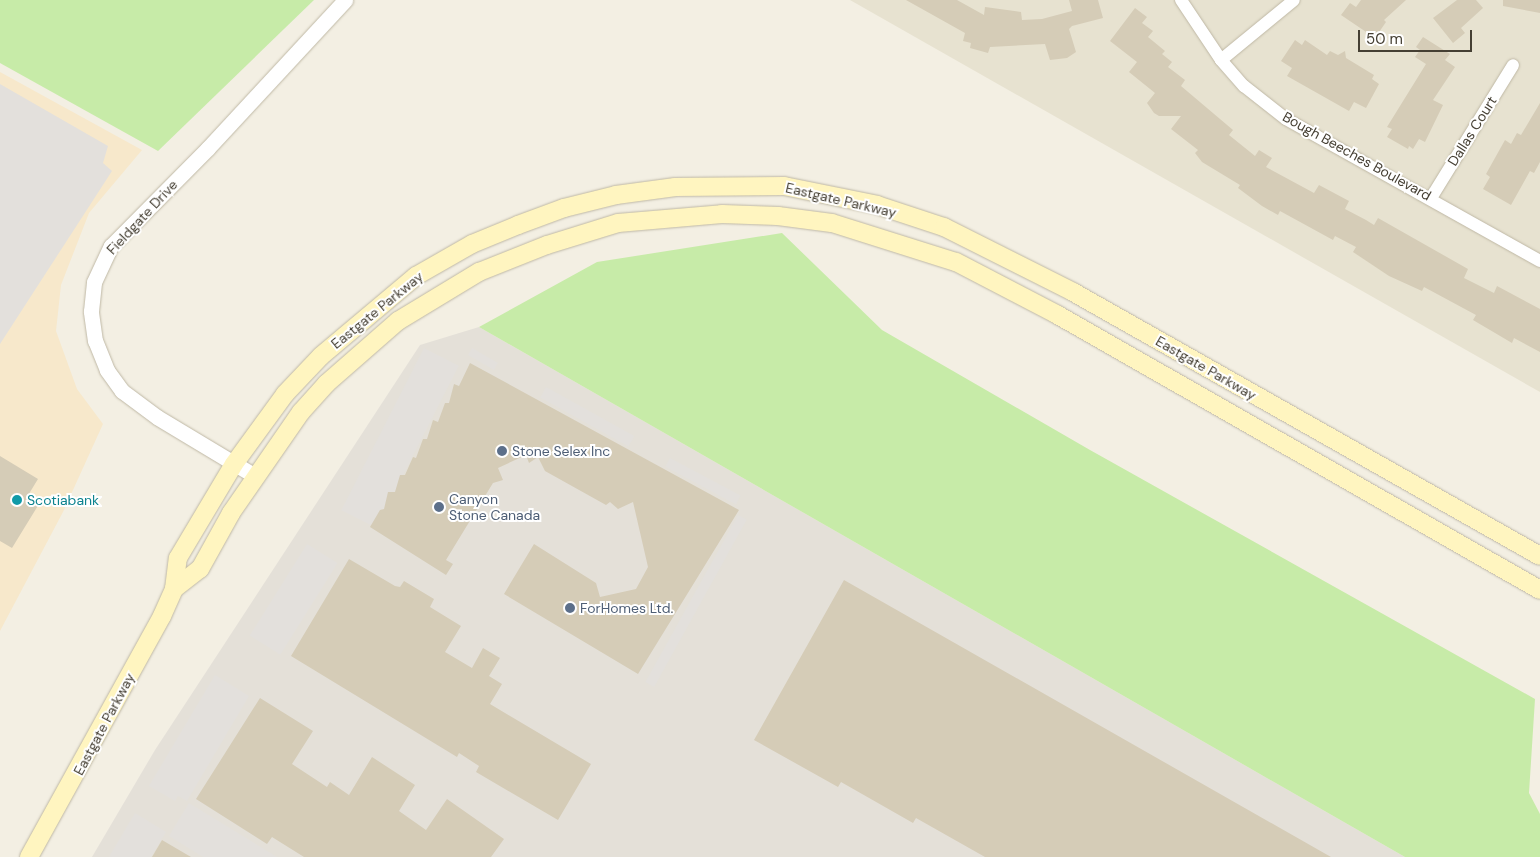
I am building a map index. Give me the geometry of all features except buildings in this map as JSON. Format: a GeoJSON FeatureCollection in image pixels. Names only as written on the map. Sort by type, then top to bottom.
{"type":"FeatureCollection","features":[{"type":"Feature","properties":{"kind":"main road","name":"Eastgate Parkway"},"geometry":{"type":"LineString","coordinates":[[29,857],[90,752],[174,590],[178,558],[234,464],[285,394],[320,356],[416,276],[472,244],[564,208],[616,195],[675,188],[784,186],[877,205],[936,224],[1014,261],[1540,556]]}},
{"type":"Feature","properties":{"kind":"main road","name":"Eastgate Parkway"},"geometry":{"type":"LineString","coordinates":[[174,590],[200,570],[255,476],[301,412],[365,349],[420,306],[479,272],[547,245],[618,223],[674,216],[778,216],[832,223],[956,262],[1056,314],[1540,590]]}},
{"type":"Feature","properties":{"kind":"street","name":"Fieldgate Drive"},"geometry":{"type":"LineString","coordinates":[[255,476],[157,417],[122,391],[107,370],[95,341],[92,311],[94,282],[111,246],[290,61],[345,0]]}},
{"type":"Feature","properties":{"kind":"street","name":"Bough Beeches Boulevard"},"geometry":{"type":"LineString","coordinates":[[1181,0],[1221,60],[1244,86],[1286,118],[1432,198],[1540,261]]}},
{"type":"Feature","properties":{"kind":"street"},"geometry":{"type":"LineString","coordinates":[[1221,60],[1294,0]]}},
{"type":"Feature","properties":{"kind":"street","name":"Dallas Court"},"geometry":{"type":"LineString","coordinates":[[1432,198],[1513,65]]}},
{"type":"Feature","properties":{"kind":"shaded area"},"geometry":{"type":"Polygon","coordinates":[[[850,0],[1540,0],[1540,392],[850,0]]]}},
{"type":"Feature","properties":{"kind":"shaded area","name":"Scotiabank"},"geometry":{"type":"Polygon","coordinates":[[[0,72],[142,150],[89,213],[61,285],[56,331],[77,389],[103,424],[63,512],[0,631],[0,72]]]}},
{"type":"Feature","properties":{"kind":"shaded area"},"geometry":{"type":"Polygon","coordinates":[[[0,84],[108,146],[103,163],[112,171],[0,344],[0,84]]]}},
{"type":"Feature","properties":{"kind":"shaded area"},"geometry":{"type":"Polygon","coordinates":[[[479,327],[1405,857],[92,857],[155,750],[420,345],[479,327]]]}},
{"type":"Feature","properties":{"kind":"shaded area"},"geometry":{"type":"Polygon","coordinates":[[[424,348],[459,366],[376,528],[341,510],[424,348]]]}},
{"type":"Feature","properties":{"kind":"shaded area"},"geometry":{"type":"Polygon","coordinates":[[[472,348],[498,363],[494,370],[468,355],[472,348]]]}},
{"type":"Feature","properties":{"kind":"shaded area"},"geometry":{"type":"Polygon","coordinates":[[[546,387],[634,436],[629,446],[540,397],[546,387]]]}},
{"type":"Feature","properties":{"kind":"shaded area"},"geometry":{"type":"Polygon","coordinates":[[[670,458],[741,496],[736,504],[665,467],[670,458]]]}},
{"type":"Feature","properties":{"kind":"shaded area"},"geometry":{"type":"Polygon","coordinates":[[[738,515],[747,520],[654,687],[645,682],[738,515]]]}},
{"type":"Feature","properties":{"kind":"shaded area"},"geometry":{"type":"Polygon","coordinates":[[[307,544],[338,563],[280,655],[250,636],[307,544]]]}},
{"type":"Feature","properties":{"kind":"shaded area"},"geometry":{"type":"Polygon","coordinates":[[[215,675],[249,696],[187,801],[178,796],[175,801],[149,786],[215,675]]]}},
{"type":"Feature","properties":{"kind":"shaded area"},"geometry":{"type":"Polygon","coordinates":[[[189,803],[277,857],[203,857],[169,836],[189,803]]]}},
{"type":"Feature","properties":{"kind":"shaded area"},"geometry":{"type":"Polygon","coordinates":[[[135,813],[166,832],[151,857],[109,857],[135,813]]]}},
{"type":"Feature","properties":{"kind":"green space"},"geometry":{"type":"Polygon","coordinates":[[[0,0],[314,0],[158,151],[0,63],[0,0]]]}},
{"type":"Feature","properties":{"kind":"green space"},"geometry":{"type":"Polygon","coordinates":[[[782,233],[882,330],[1090,450],[1535,699],[1529,793],[1540,814],[1540,857],[1405,857],[479,327],[597,262],[782,233]]]}},
{"type":"Feature","properties":{"kind":"place","name":"Stone Selex Inc"},"geometry":{"type":"Point","coordinates":[502,451]}},
{"type":"Feature","properties":{"kind":"place","name":"Scotiabank"},"geometry":{"type":"Point","coordinates":[17,500]}},
{"type":"Feature","properties":{"kind":"place","name":"Canyon Stone Canada"},"geometry":{"type":"Point","coordinates":[439,507]}},
{"type":"Feature","properties":{"kind":"place","name":"ForHomes Ltd."},"geometry":{"type":"Point","coordinates":[570,608]}}]}
